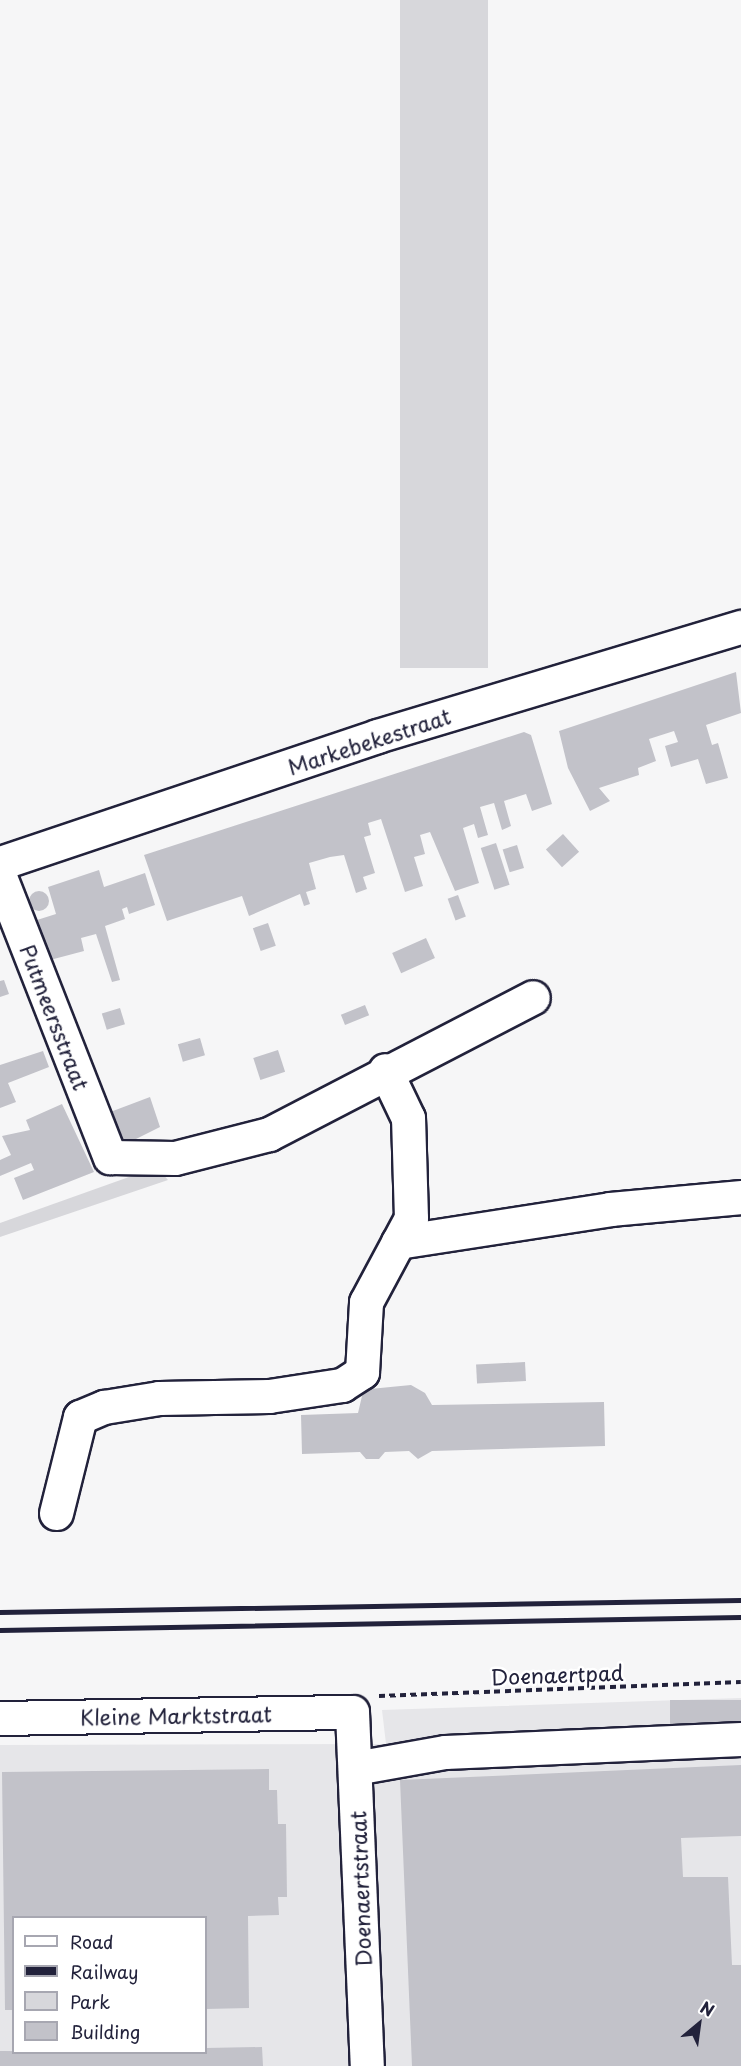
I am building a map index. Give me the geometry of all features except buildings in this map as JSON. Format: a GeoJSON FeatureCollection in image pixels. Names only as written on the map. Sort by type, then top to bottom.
{"type":"FeatureCollection","features":[{"type":"Feature","properties":{"kind":"street","name":"Markebekestraat"},"geometry":{"type":"LineString","coordinates":[[0,863],[377,736],[741,627]]}},
{"type":"Feature","properties":{"kind":"street","name":"Putmeersstraat"},"geometry":{"type":"LineString","coordinates":[[0,877],[110,1157],[175,1158],[269,1134],[347,1096],[386,1070]]}},
{"type":"Feature","properties":{"kind":"street"},"geometry":{"type":"LineString","coordinates":[[56,1514],[80,1417],[104,1407],[159,1398],[269,1396],[342,1385],[362,1372],[366,1302],[411,1218],[413,1188],[408,1118],[386,1070],[533,997]]}},
{"type":"Feature","properties":{"kind":"street"},"geometry":{"type":"LineString","coordinates":[[398,1242],[610,1209],[741,1197]]}},
{"type":"Feature","properties":{"kind":"street","name":"Kleine Marktstraat"},"geometry":{"type":"LineString","coordinates":[[0,1718],[363,1704]]}},
{"type":"Feature","properties":{"kind":"street","name":"Doenaertstraat"},"geometry":{"type":"LineString","coordinates":[[363,1704],[354,1768],[367,2066]]}},
{"type":"Feature","properties":{"kind":"street"},"geometry":{"type":"LineString","coordinates":[[354,1768],[383,1759],[445,1752],[741,1739]]}},
{"type":"Feature","properties":{"kind":"path","name":"Doenaertpad"},"geometry":{"type":"LineString","coordinates":[[363,1704],[741,1682]]}},
{"type":"Feature","properties":{"kind":"shaded area"},"geometry":{"type":"Polygon","coordinates":[[[741,1698],[741,2066],[0,2066],[0,1745],[386,1744],[382,1710],[741,1698]]]}},
{"type":"Feature","properties":{"kind":"green space"},"geometry":{"type":"Polygon","coordinates":[[[400,0],[488,0],[488,668],[400,668],[400,0]]]}},
{"type":"Feature","properties":{"kind":"green space"},"geometry":{"type":"Polygon","coordinates":[[[157,1167],[168,1180],[0,1237],[0,1223],[157,1167]]]}},
{"type":"Feature","properties":{"kind":"railway"},"geometry":{"type":"LineString","coordinates":[[0,1612],[741,1600]]}},
{"type":"Feature","properties":{"kind":"railway"},"geometry":{"type":"LineString","coordinates":[[0,1630],[741,1617]]}}]}
